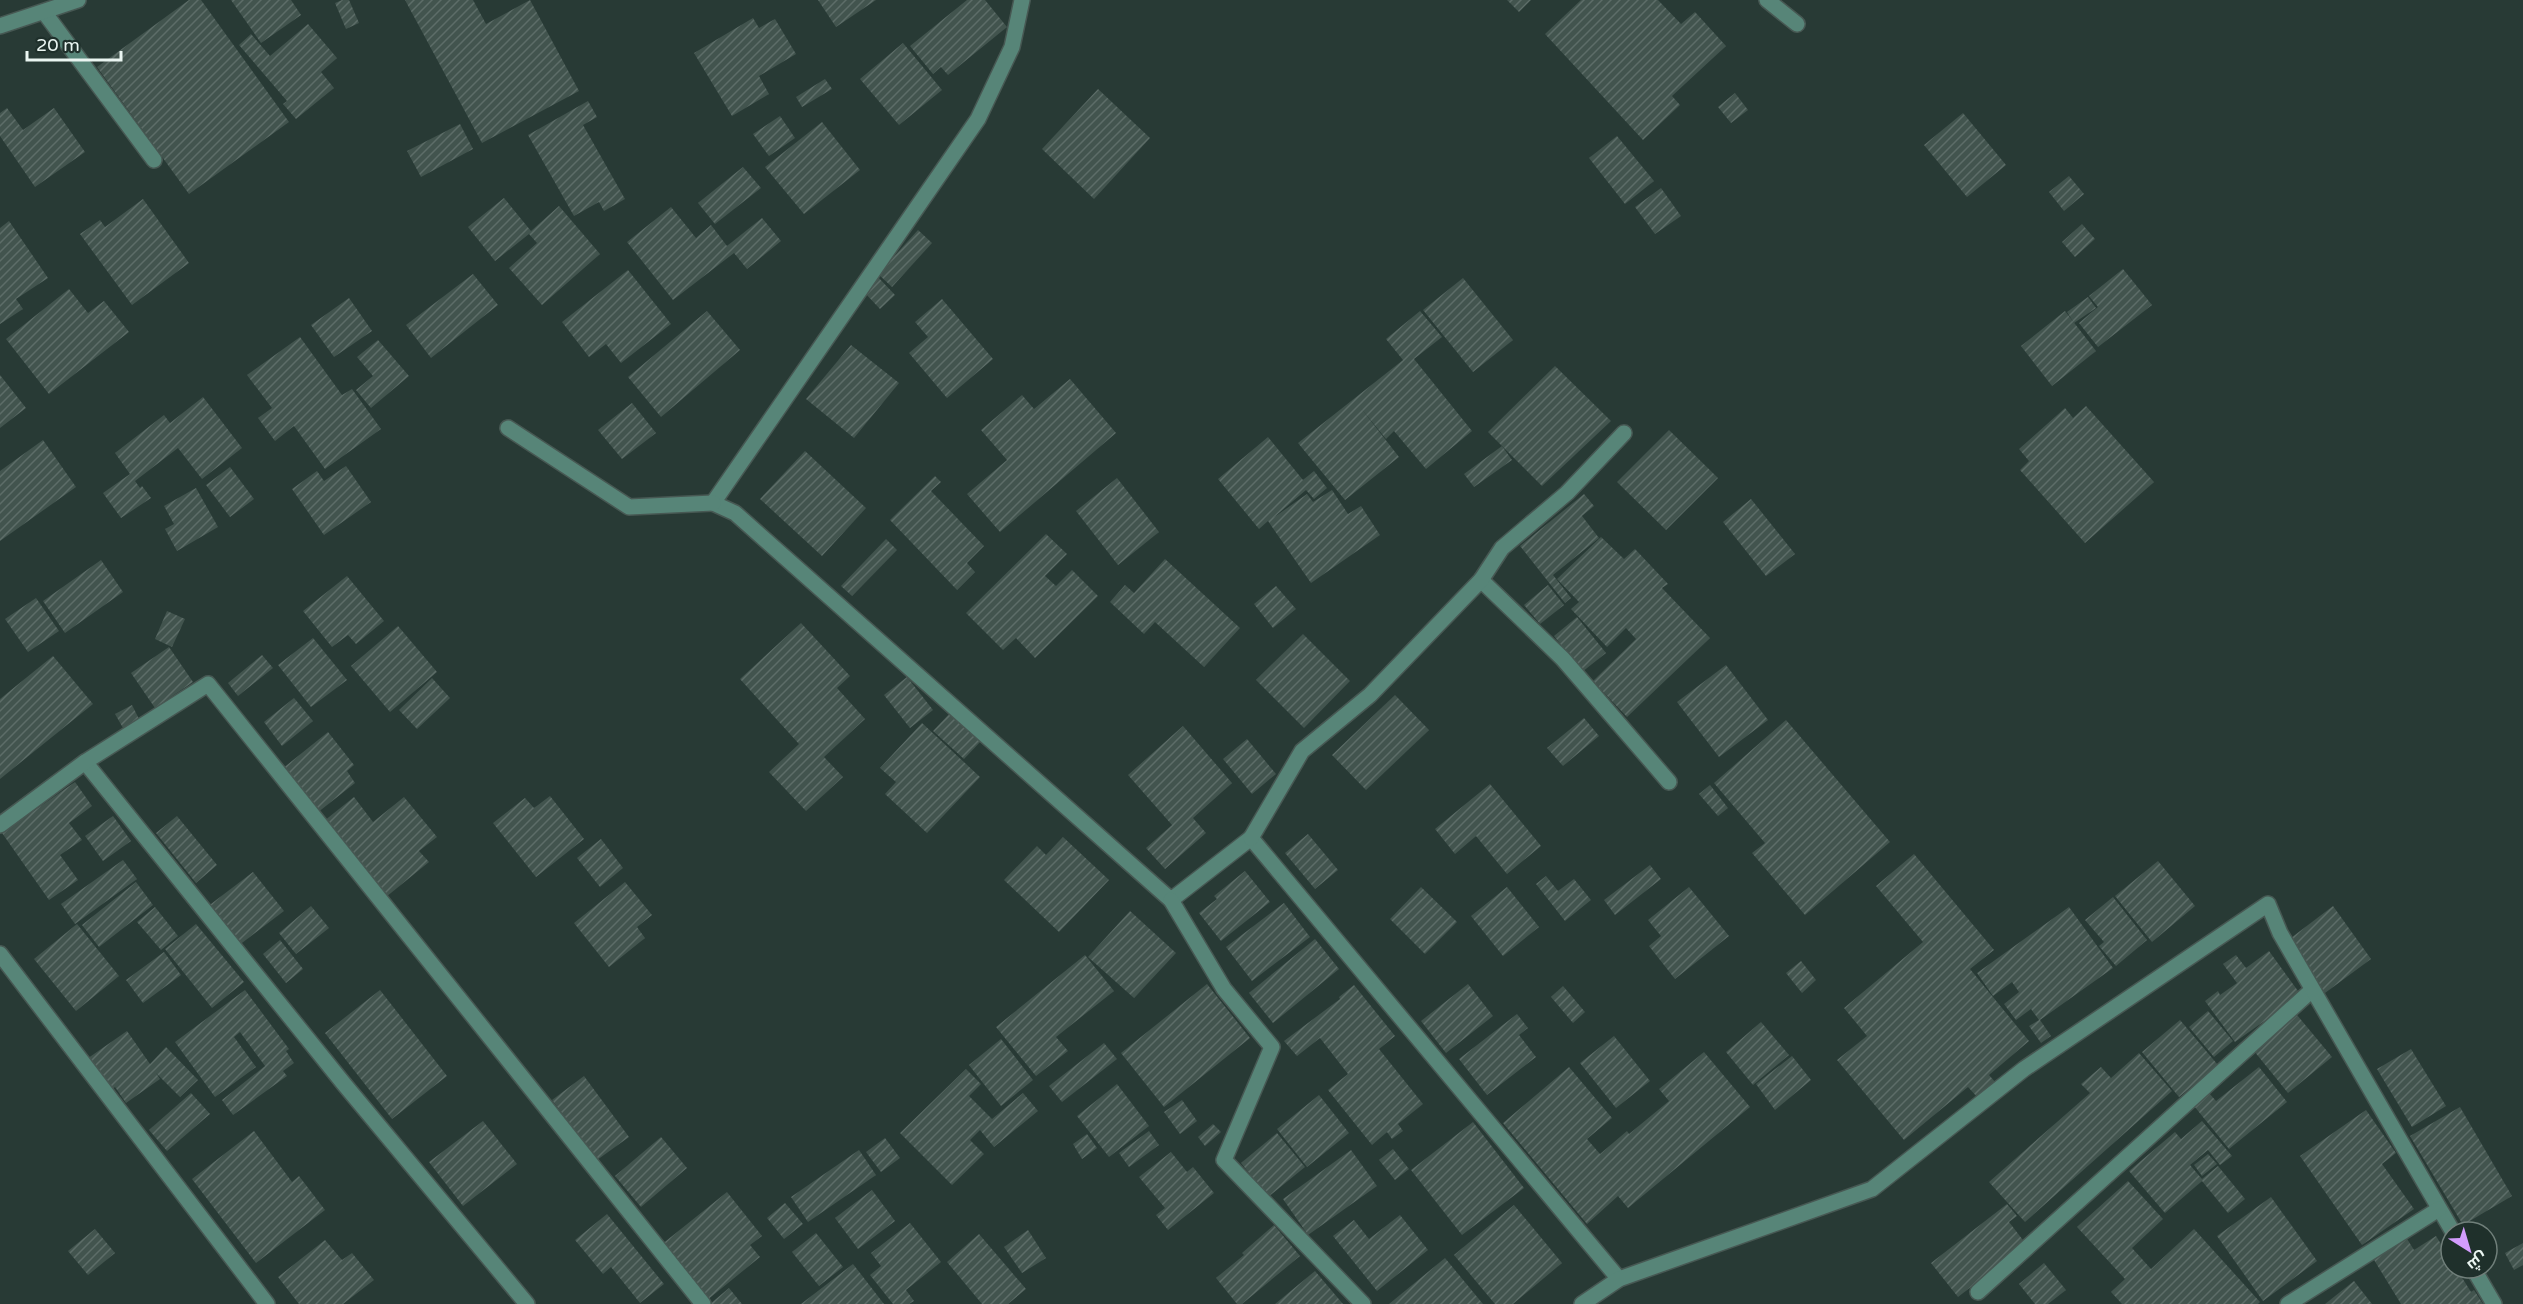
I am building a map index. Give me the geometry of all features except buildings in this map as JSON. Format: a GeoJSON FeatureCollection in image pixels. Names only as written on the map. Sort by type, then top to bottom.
{"type":"FeatureCollection","features":[{"type":"Feature","properties":{"kind":"street"},"geometry":{"type":"LineString","coordinates":[[0,26],[78,0]]}},
{"type":"Feature","properties":{"kind":"street"},"geometry":{"type":"LineString","coordinates":[[713,502],[978,119],[1012,47],[1022,0]]}},
{"type":"Feature","properties":{"kind":"street"},"geometry":{"type":"LineString","coordinates":[[1767,0],[1797,24]]}},
{"type":"Feature","properties":{"kind":"street"},"geometry":{"type":"LineString","coordinates":[[44,12],[154,160]]}},
{"type":"Feature","properties":{"kind":"street"},"geometry":{"type":"LineString","coordinates":[[508,428],[629,507],[713,502],[735,513],[1171,900],[1224,989],[1272,1047],[1224,1160],[1363,1304]]}},
{"type":"Feature","properties":{"kind":"street"},"geometry":{"type":"LineString","coordinates":[[1171,900],[1251,838],[1302,752],[1370,695],[1481,580],[1502,548],[1568,492],[1624,433]]}},
{"type":"Feature","properties":{"kind":"street"},"geometry":{"type":"LineString","coordinates":[[1481,580],[1563,659],[1669,782]]}},
{"type":"Feature","properties":{"kind":"street"},"geometry":{"type":"LineString","coordinates":[[0,825],[86,762],[208,684],[703,1304]]}},
{"type":"Feature","properties":{"kind":"street"},"geometry":{"type":"LineString","coordinates":[[86,762],[344,1084],[527,1304]]}},
{"type":"Feature","properties":{"kind":"street"},"geometry":{"type":"LineString","coordinates":[[1251,838],[1619,1279]]}},
{"type":"Feature","properties":{"kind":"street"},"geometry":{"type":"LineString","coordinates":[[1582,1304],[1619,1279],[1872,1189],[2024,1069],[2268,904],[2280,933],[2312,990],[2446,1220]]}},
{"type":"Feature","properties":{"kind":"street"},"geometry":{"type":"LineString","coordinates":[[0,954],[267,1304]]}},
{"type":"Feature","properties":{"kind":"street"},"geometry":{"type":"LineString","coordinates":[[1978,1292],[2312,990]]}},
{"type":"Feature","properties":{"kind":"street"},"geometry":{"type":"LineString","coordinates":[[2288,1304],[2439,1209]]}},
{"type":"Feature","properties":{"kind":"street"},"geometry":{"type":"LineString","coordinates":[[2480,1280],[2494,1304]]}}]}
